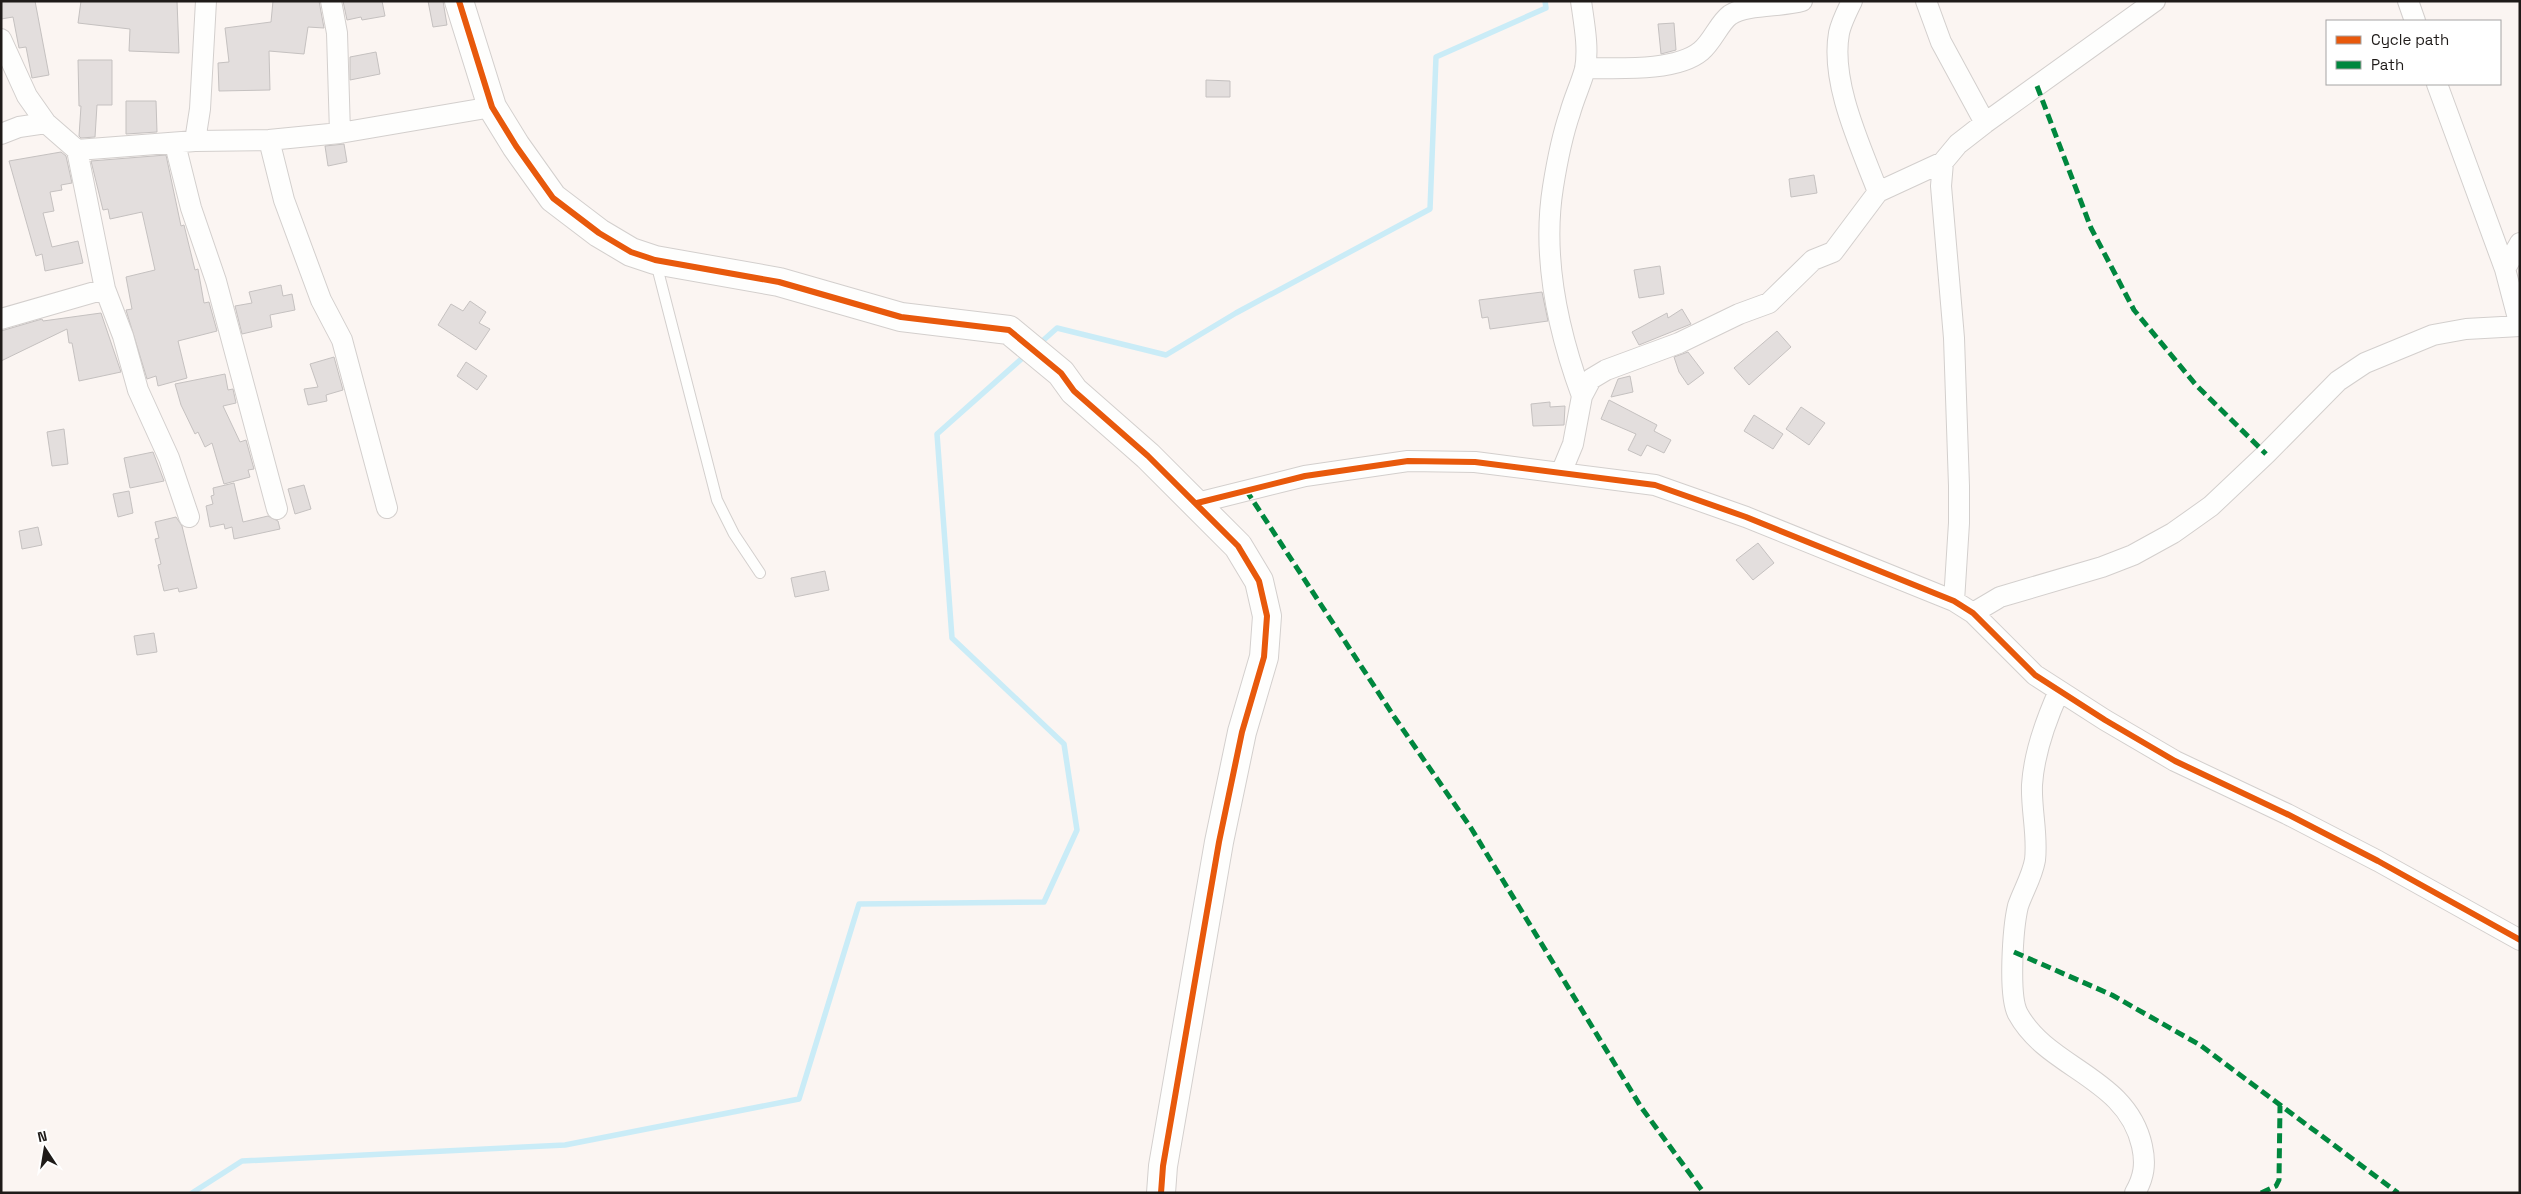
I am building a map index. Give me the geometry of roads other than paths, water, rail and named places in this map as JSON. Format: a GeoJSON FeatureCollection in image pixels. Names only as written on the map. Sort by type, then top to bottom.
{"type":"FeatureCollection","features":[{"type":"Feature","properties":{"kind":"street"},"geometry":{"type":"LineString","coordinates":[[195,142],[200,109],[206,1]]}},
{"type":"Feature","properties":{"kind":"street"},"geometry":{"type":"LineString","coordinates":[[331,1],[337,33],[340,133]]}},
{"type":"Feature","properties":{"kind":"street"},"geometry":{"type":"LineString","coordinates":[[459,1],[492,107],[516,146],[553,198],[599,234],[631,252],[655,260],[779,282],[901,317],[1009,330],[1061,373],[1074,391],[1197,503],[1238,546],[1258,581],[1266,616],[1264,657],[1242,732],[1219,842],[1163,1166],[1161,1193]]}},
{"type":"Feature","properties":{"kind":"street"},"geometry":{"type":"LineString","coordinates":[[1581,1],[1586,34],[1585,68],[1561,147],[1553,187],[1549,226],[1554,284],[1569,359],[1582,396]]}},
{"type":"Feature","properties":{"kind":"street"},"geometry":{"type":"LineString","coordinates":[[1585,68],[1633,68],[1684,60],[1700,52],[1713,40],[1730,15],[1740,11],[1802,1]]}},
{"type":"Feature","properties":{"kind":"street"},"geometry":{"type":"LineString","coordinates":[[1852,1],[1839,32],[1840,79],[1850,118],[1878,192]]}},
{"type":"Feature","properties":{"kind":"street"},"geometry":{"type":"LineString","coordinates":[[1926,1],[1941,42],[1985,123]]}},
{"type":"Feature","properties":{"kind":"street"},"geometry":{"type":"LineString","coordinates":[[1561,473],[1573,444],[1582,396],[1592,379],[1606,370],[1679,344],[1739,314],[1769,303],[1813,260],[1833,252],[1878,192],[1943,162],[1958,144],[1985,123],[2155,1]]}},
{"type":"Feature","properties":{"kind":"street"},"geometry":{"type":"LineString","coordinates":[[2408,1],[2416,20]]}},
{"type":"Feature","properties":{"kind":"street"},"geometry":{"type":"LineString","coordinates":[[1,39],[28,96],[46,123],[77,150],[105,289],[123,336],[138,390],[169,458],[189,517]]}},
{"type":"Feature","properties":{"kind":"street"},"geometry":{"type":"LineString","coordinates":[[1973,613],[2000,597],[2102,567],[2125,558],[2173,533],[2211,506],[2273,448],[2338,381],[2365,363],[2434,335],[2466,329],[2520,326],[2505,269],[2437,85]]}},
{"type":"Feature","properties":{"kind":"street"},"geometry":{"type":"LineString","coordinates":[[77,150],[195,142],[269,140],[340,133],[492,107]]}},
{"type":"Feature","properties":{"kind":"street"},"geometry":{"type":"LineString","coordinates":[[1,134],[19,127],[46,123]]}},
{"type":"Feature","properties":{"kind":"street"},"geometry":{"type":"LineString","coordinates":[[269,140],[284,200],[321,300],[342,340],[358,392],[387,508]]}},
{"type":"Feature","properties":{"kind":"street"},"geometry":{"type":"LineString","coordinates":[[175,144],[191,208],[216,280],[277,509]]}},
{"type":"Feature","properties":{"kind":"street"},"geometry":{"type":"LineString","coordinates":[[1943,162],[1941,186],[1954,338],[1959,486],[1959,523],[1954,601]]}},
{"type":"Feature","properties":{"kind":"street"},"geometry":{"type":"LineString","coordinates":[[2505,269],[2520,243]]}},
{"type":"Feature","properties":{"kind":"street"},"geometry":{"type":"LineString","coordinates":[[1,319],[105,289]]}},
{"type":"Feature","properties":{"kind":"street"},"geometry":{"type":"LineString","coordinates":[[1197,503],[1305,476],[1408,461],[1475,462],[1656,485],[1746,516],[1954,601],[1973,613],[2025,666],[2059,691],[2175,761],[2287,814],[2378,861],[2520,940]]}},
{"type":"Feature","properties":{"kind":"street"},"geometry":{"type":"LineString","coordinates":[[2059,691],[2043,729],[2034,770],[2032,786],[2036,831],[2035,861],[2016,917],[2012,997],[2019,1016],[2035,1037],[2116,1098],[2130,1114],[2140,1135],[2145,1159],[2142,1180],[2135,1193]]}},
{"type":"Feature","properties":{"kind":"lane"},"geometry":{"type":"LineString","coordinates":[[655,260],[717,500],[734,534],[760,573]]}},
{"type":"Feature","properties":{"kind":"waterway"},"geometry":{"type":"LineString","coordinates":[[1038,345],[1057,328],[1166,355],[1236,313],[1430,209],[1436,57],[1546,8],[1545,1]]}},
{"type":"Feature","properties":{"kind":"waterway"},"geometry":{"type":"LineString","coordinates":[[192,1193],[242,1161],[565,1145],[799,1099],[859,904],[1044,902],[1077,830],[1064,744],[952,638],[937,434],[1027,354]]}}]}
